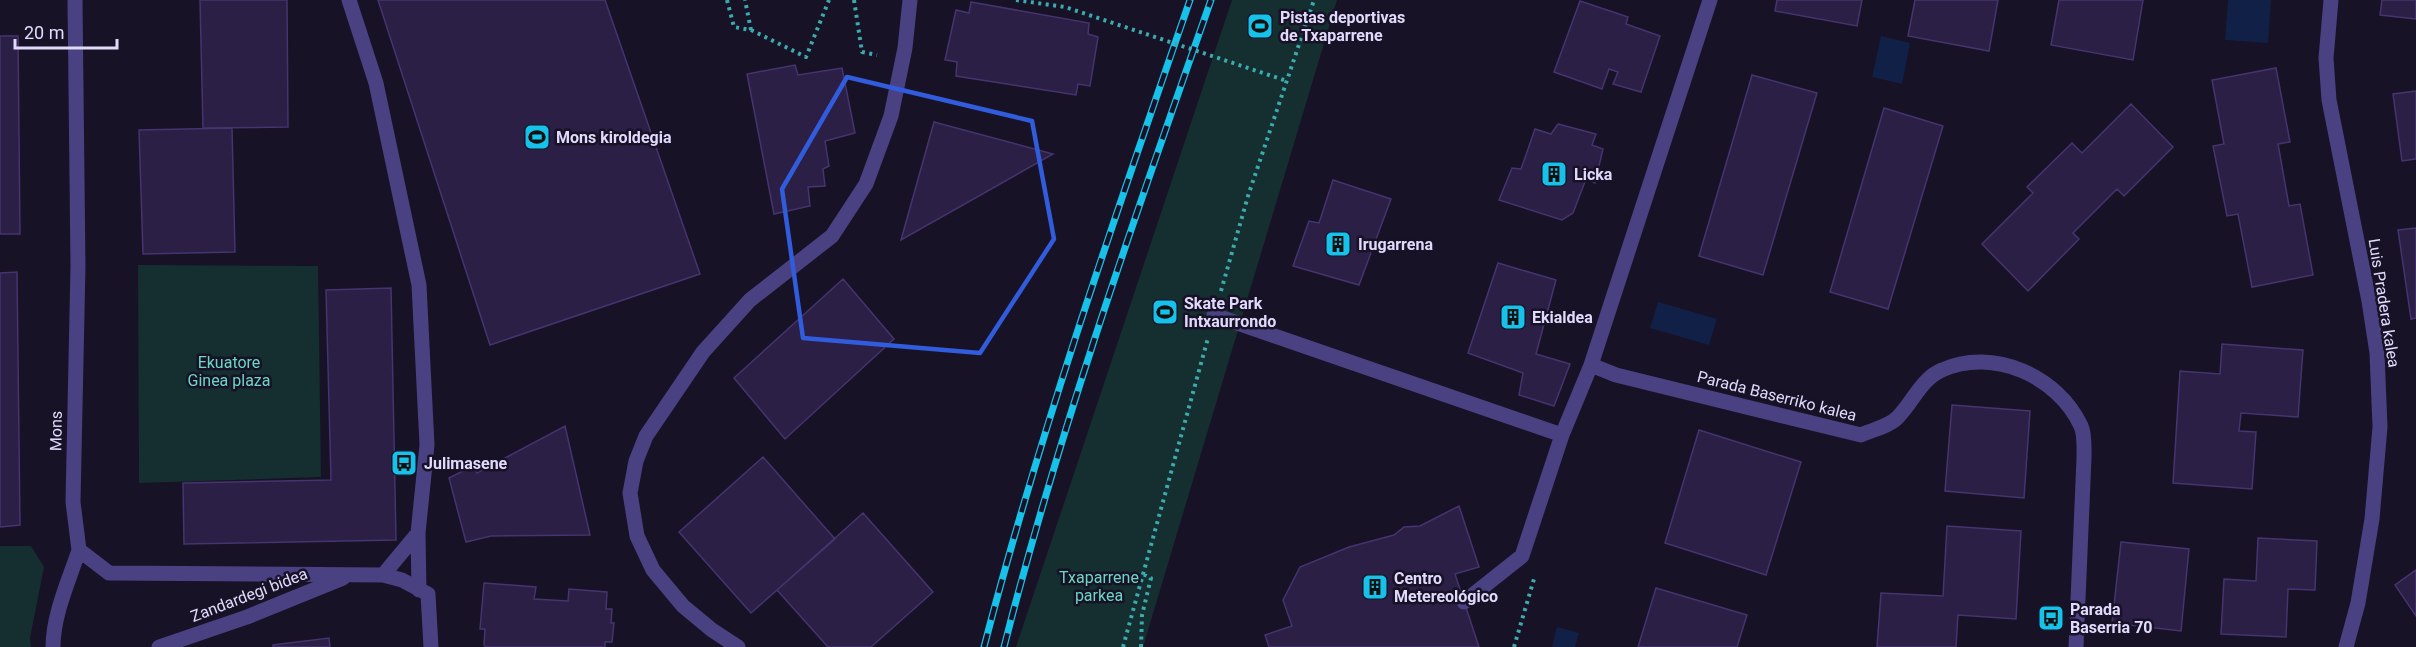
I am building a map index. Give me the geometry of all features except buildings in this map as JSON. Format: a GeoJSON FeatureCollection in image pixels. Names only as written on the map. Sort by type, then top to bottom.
{"type":"FeatureCollection","features":[{"type":"Feature","properties":{"kind":"street","name":"Mons"},"geometry":{"type":"LineString","coordinates":[[75,0],[78,266],[73,502],[79,550]]}},
{"type":"Feature","properties":{"kind":"street"},"geometry":{"type":"LineString","coordinates":[[349,0],[375,83],[419,285],[427,445],[418,533],[419,590]]}},
{"type":"Feature","properties":{"kind":"street"},"geometry":{"type":"LineString","coordinates":[[738,647],[712,630],[683,606],[653,570],[637,536],[630,493],[636,461],[646,436],[703,352],[750,300],[832,236],[866,184],[891,116],[906,48],[910,0]]}},
{"type":"Feature","properties":{"kind":"street"},"geometry":{"type":"LineString","coordinates":[[1464,602],[1522,556],[1562,435],[1591,365],[1710,0]]}},
{"type":"Feature","properties":{"kind":"street","name":"Luis Pradera kalea"},"geometry":{"type":"LineString","coordinates":[[2331,0],[2326,58],[2329,100],[2377,353],[2380,428],[2372,519],[2358,603],[2346,647]]}},
{"type":"Feature","properties":{"kind":"street"},"geometry":{"type":"LineString","coordinates":[[1214,315],[1562,435]]}},
{"type":"Feature","properties":{"kind":"street","name":"Parada Baserriko kalea"},"geometry":{"type":"LineString","coordinates":[[1591,365],[1616,375],[1861,435],[1897,419],[1919,390],[1940,370],[1977,362],[2007,364],[2046,382],[2067,403],[2082,428],[2084,458],[2076,647]]}},
{"type":"Feature","properties":{"kind":"street"},"geometry":{"type":"LineString","coordinates":[[384,575],[418,533]]}},
{"type":"Feature","properties":{"kind":"street"},"geometry":{"type":"LineString","coordinates":[[53,647],[58,617],[79,550],[109,573],[384,575],[402,580],[428,594],[431,647]]}},
{"type":"Feature","properties":{"kind":"street","name":"Zandardegi bidea"},"geometry":{"type":"LineString","coordinates":[[159,647],[247,617],[351,575]]}},
{"type":"Feature","properties":{"kind":"path"},"geometry":{"type":"LineString","coordinates":[[727,0],[734,27],[751,30],[806,57],[829,0]]}},
{"type":"Feature","properties":{"kind":"path"},"geometry":{"type":"LineString","coordinates":[[745,0],[751,30]]}},
{"type":"Feature","properties":{"kind":"path"},"geometry":{"type":"LineString","coordinates":[[854,0],[862,52],[877,56],[879,45]]}},
{"type":"Feature","properties":{"kind":"path"},"geometry":{"type":"LineString","coordinates":[[1016,0],[1065,7],[1287,81]]}},
{"type":"Feature","properties":{"kind":"path"},"geometry":{"type":"LineString","coordinates":[[1141,647],[1142,615],[1151,578],[1143,574]]}},
{"type":"Feature","properties":{"kind":"path"},"geometry":{"type":"LineString","coordinates":[[1514,647],[1534,578]]}},
{"type":"Feature","properties":{"kind":"highlighted area"},"geometry":{"type":"Polygon","coordinates":[[[847,77],[1032,121],[1054,239],[980,353],[803,338],[782,189],[847,77]]]}},
{"type":"Feature","properties":{"kind":"green space","name":"Txaparrene parkea"},"geometry":{"type":"Polygon","coordinates":[[[1232,0],[1337,0],[1143,647],[1016,647],[1232,0]]]}},
{"type":"Feature","properties":{"kind":"green space","name":"Ekuatore Ginea plaza"},"geometry":{"type":"Polygon","coordinates":[[[138,265],[318,266],[321,477],[139,483],[138,265]]]}},
{"type":"Feature","properties":{"kind":"green space"},"geometry":{"type":"Polygon","coordinates":[[[0,546],[31,546],[44,567],[30,638],[31,647],[0,647],[0,546]]]}},
{"type":"Feature","properties":{"kind":"water"},"geometry":{"type":"Polygon","coordinates":[[[2228,0],[2271,0],[2268,43],[2225,40],[2228,0]]]}},
{"type":"Feature","properties":{"kind":"water"},"geometry":{"type":"Polygon","coordinates":[[[1881,36],[1910,43],[1902,84],[1872,77],[1881,36]]]}},
{"type":"Feature","properties":{"kind":"water"},"geometry":{"type":"Polygon","coordinates":[[[1658,302],[1717,319],[1709,345],[1650,328],[1658,302]]]}},
{"type":"Feature","properties":{"kind":"water"},"geometry":{"type":"Polygon","coordinates":[[[1557,627],[1579,633],[1575,647],[1552,647],[1557,627]]]}},
{"type":"Feature","properties":{"kind":"railway"},"geometry":{"type":"LineString","coordinates":[[984,647],[1055,402],[1107,241],[1190,0]]}},
{"type":"Feature","properties":{"kind":"railway"},"geometry":{"type":"LineString","coordinates":[[1004,647],[1074,402],[1211,0]]}},
{"type":"Feature","properties":{"kind":"place","name":"Pistas deportivas de Txaparrene"},"geometry":{"type":"Point","coordinates":[1260,26]}},
{"type":"Feature","properties":{"kind":"place","name":"Mons kiroldegia"},"geometry":{"type":"Point","coordinates":[537,137]}},
{"type":"Feature","properties":{"kind":"place","name":"Licka"},"geometry":{"type":"Point","coordinates":[1554,174]}},
{"type":"Feature","properties":{"kind":"place","name":"Irugarrena"},"geometry":{"type":"Point","coordinates":[1338,244]}},
{"type":"Feature","properties":{"kind":"place","name":"Skate Park Intxaurrondo"},"geometry":{"type":"Point","coordinates":[1165,312]}},
{"type":"Feature","properties":{"kind":"place","name":"Ekialdea"},"geometry":{"type":"Point","coordinates":[1513,317]}},
{"type":"Feature","properties":{"kind":"place","name":"Julimasene"},"geometry":{"type":"Point","coordinates":[404,463]}},
{"type":"Feature","properties":{"kind":"place","name":"Centro Metereológico"},"geometry":{"type":"Point","coordinates":[1375,587]}},
{"type":"Feature","properties":{"kind":"place","name":"Parada Baserria 70"},"geometry":{"type":"Point","coordinates":[2051,618]}}]}
